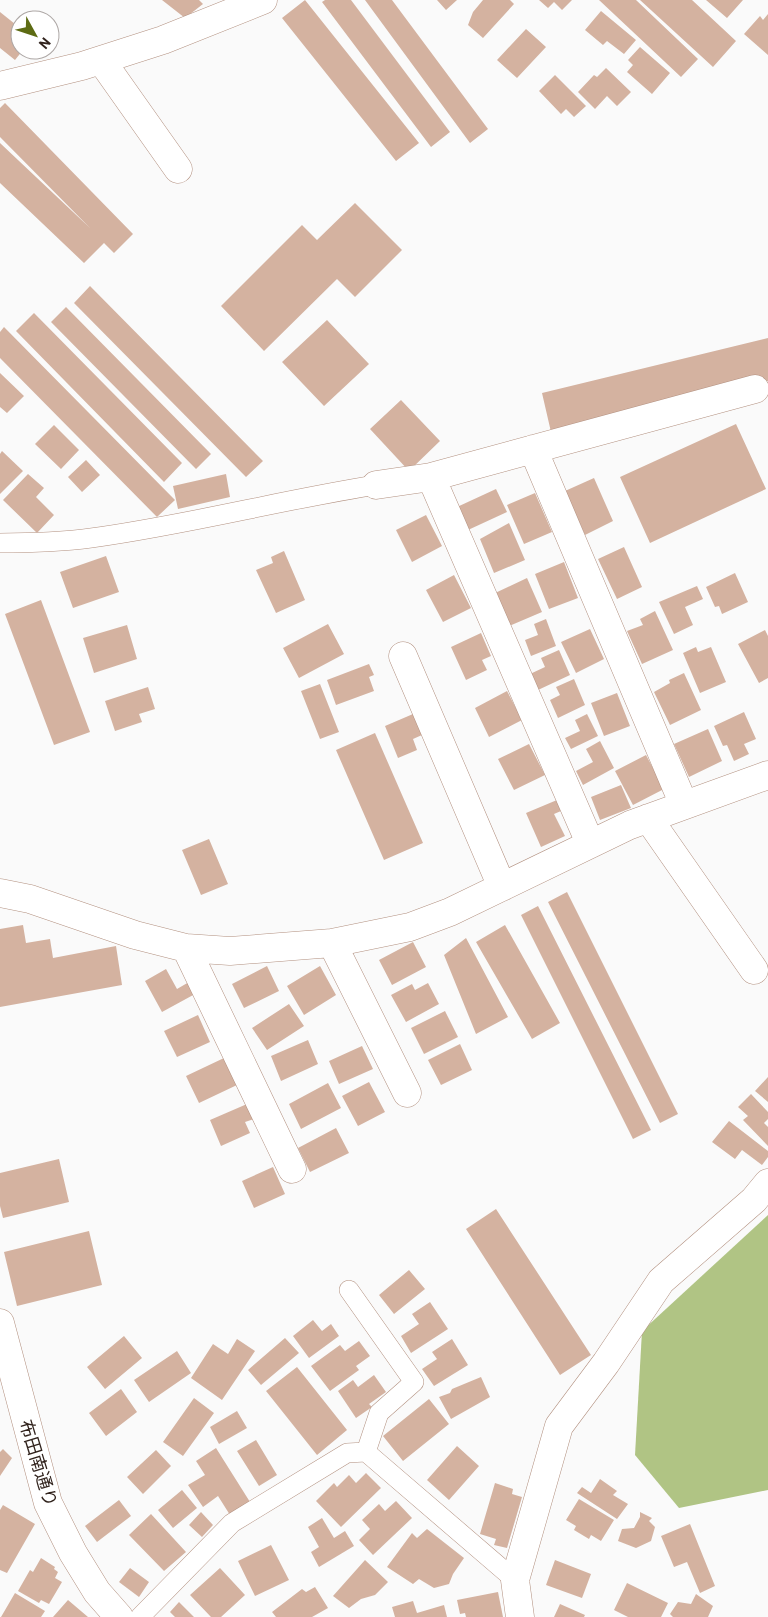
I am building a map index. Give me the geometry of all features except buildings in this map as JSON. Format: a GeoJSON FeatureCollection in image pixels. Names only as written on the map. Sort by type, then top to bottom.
{"type":"FeatureCollection","features":[{"type":"Feature","properties":{"kind":"street"},"geometry":{"type":"LineString","coordinates":[[0,86],[101,60],[191,30],[198,25],[263,0]]}},
{"type":"Feature","properties":{"kind":"street"},"geometry":{"type":"LineString","coordinates":[[101,60],[178,170]]}},
{"type":"Feature","properties":{"kind":"street"},"geometry":{"type":"LineString","coordinates":[[376,485],[431,477],[762,387]]}},
{"type":"Feature","properties":{"kind":"street"},"geometry":{"type":"LineString","coordinates":[[533,449],[684,805]]}},
{"type":"Feature","properties":{"kind":"street"},"geometry":{"type":"LineString","coordinates":[[431,477],[590,843]]}},
{"type":"Feature","properties":{"kind":"street"},"geometry":{"type":"LineString","coordinates":[[403,656],[502,888]]}},
{"type":"Feature","properties":{"kind":"street"},"geometry":{"type":"LineString","coordinates":[[0,893],[30,899],[135,935],[186,948],[230,951],[332,943],[410,926],[450,912],[590,843],[648,818],[768,776]]}},
{"type":"Feature","properties":{"kind":"street"},"geometry":{"type":"LineString","coordinates":[[648,818],[754,970]]}},
{"type":"Feature","properties":{"kind":"street"},"geometry":{"type":"LineString","coordinates":[[332,943],[407,1093]]}},
{"type":"Feature","properties":{"kind":"street"},"geometry":{"type":"LineString","coordinates":[[186,948],[292,1169]]}},
{"type":"Feature","properties":{"kind":"street"},"geometry":{"type":"LineString","coordinates":[[520,1617],[515,1580],[559,1426],[606,1363],[661,1282],[754,1200],[768,1183]]}},
{"type":"Feature","properties":{"kind":"street","name":"布田南通り"},"geometry":{"type":"LineString","coordinates":[[0,1323],[48,1503],[73,1553],[97,1592],[119,1617]]}},
{"type":"Feature","properties":{"kind":"lane"},"geometry":{"type":"LineString","coordinates":[[0,543],[91,538],[376,485]]}},
{"type":"Feature","properties":{"kind":"lane"},"geometry":{"type":"LineString","coordinates":[[349,1290],[414,1382],[379,1414],[366,1452]]}},
{"type":"Feature","properties":{"kind":"lane"},"geometry":{"type":"LineString","coordinates":[[140,1617],[232,1523],[347,1453],[366,1452],[515,1580]]}},
{"type":"Feature","properties":{"kind":"green space"},"geometry":{"type":"Polygon","coordinates":[[[768,1215],[768,1490],[679,1508],[635,1455],[642,1331],[768,1215]]]}}]}
